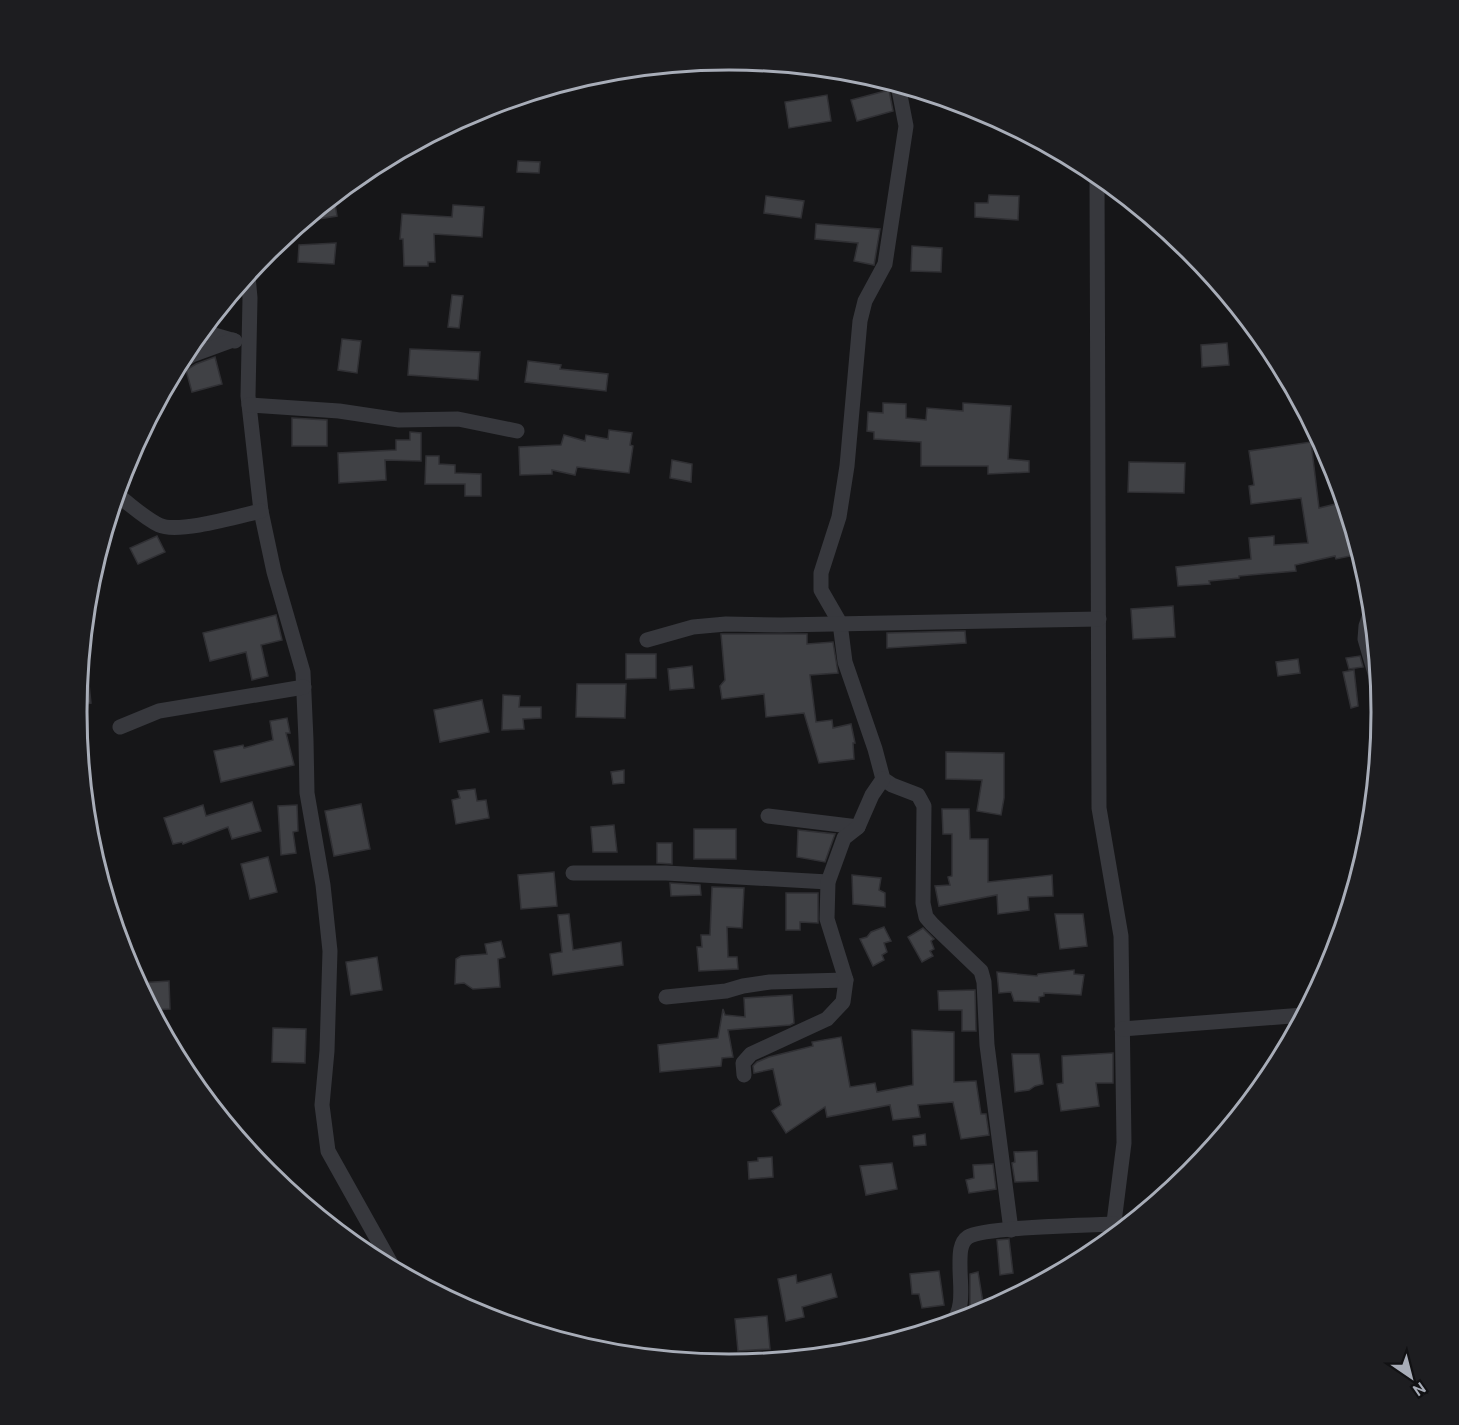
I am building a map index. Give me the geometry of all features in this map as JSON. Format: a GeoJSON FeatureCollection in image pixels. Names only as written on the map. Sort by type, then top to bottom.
{"type":"FeatureCollection","features":[{"type":"Feature","properties":{"kind":"street"},"geometry":{"type":"LineString","coordinates":[[900,93],[906,126],[885,264],[865,301],[860,321],[847,466],[839,517],[821,573],[821,590],[840,623],[845,662],[883,778],[892,785],[918,795],[924,806],[922,903],[926,917],[981,971],[984,982],[987,1045],[1011,1230]]}},
{"type":"Feature","properties":{"kind":"street"},"geometry":{"type":"LineString","coordinates":[[1097,187],[1099,808],[1121,936],[1124,1143],[1114,1227]]}},
{"type":"Feature","properties":{"kind":"street"},"geometry":{"type":"LineString","coordinates":[[249,287],[249,405],[261,511],[274,572],[303,672],[307,793],[323,885],[330,951],[327,1051],[322,1105],[328,1151],[386,1254]]}},
{"type":"Feature","properties":{"kind":"street"},"geometry":{"type":"LineString","coordinates":[[211,334],[250,347]]}},
{"type":"Feature","properties":{"kind":"street"},"geometry":{"type":"LineString","coordinates":[[198,353],[233,340]]}},
{"type":"Feature","properties":{"kind":"street"},"geometry":{"type":"LineString","coordinates":[[249,405],[339,411],[399,420],[458,419],[517,432]]}},
{"type":"Feature","properties":{"kind":"street"},"geometry":{"type":"LineString","coordinates":[[124,500],[160,525],[172,528],[261,511]]}},
{"type":"Feature","properties":{"kind":"street"},"geometry":{"type":"LineString","coordinates":[[647,640],[693,627],[726,624],[1099,619]]}},
{"type":"Feature","properties":{"kind":"street"},"geometry":{"type":"LineString","coordinates":[[1366,628],[1365,639],[1368,648]]}},
{"type":"Feature","properties":{"kind":"street"},"geometry":{"type":"LineString","coordinates":[[120,727],[159,711],[304,687]]}},
{"type":"Feature","properties":{"kind":"street"},"geometry":{"type":"LineString","coordinates":[[744,1075],[743,1063],[751,1053],[827,1018],[843,1002],[846,980],[827,919],[828,882],[844,838],[858,827],[872,795],[883,778]]}},
{"type":"Feature","properties":{"kind":"street"},"geometry":{"type":"LineString","coordinates":[[768,816],[858,827]]}},
{"type":"Feature","properties":{"kind":"street"},"geometry":{"type":"LineString","coordinates":[[573,873],[666,873],[828,882]]}},
{"type":"Feature","properties":{"kind":"street"},"geometry":{"type":"LineString","coordinates":[[666,997],[717,992],[770,982],[846,980]]}},
{"type":"Feature","properties":{"kind":"street"},"geometry":{"type":"LineString","coordinates":[[1122,1029],[1295,1016]]}},
{"type":"Feature","properties":{"kind":"street"},"geometry":{"type":"LineString","coordinates":[[958,1312],[960,1248],[966,1238],[974,1234],[1011,1230],[1107,1231]]}},
{"type":"Feature","properties":{"kind":"building"},"geometry":{"type":"Polygon","coordinates":[[[889,90],[893,111],[857,121],[851,100],[889,90]]]}},
{"type":"Feature","properties":{"kind":"building"},"geometry":{"type":"Polygon","coordinates":[[[827,95],[831,121],[789,128],[785,102],[827,95]]]}},
{"type":"Feature","properties":{"kind":"building"},"geometry":{"type":"Polygon","coordinates":[[[518,161],[540,162],[539,173],[517,172],[518,161]]]}},
{"type":"Feature","properties":{"kind":"building"},"geometry":{"type":"Polygon","coordinates":[[[989,195],[1019,196],[1018,220],[975,217],[975,203],[988,203],[989,195]]]}},
{"type":"Feature","properties":{"kind":"building"},"geometry":{"type":"Polygon","coordinates":[[[766,196],[804,201],[801,218],[764,213],[766,196]]]}},
{"type":"Feature","properties":{"kind":"building"},"geometry":{"type":"Polygon","coordinates":[[[453,205],[484,207],[482,237],[434,234],[435,262],[428,262],[428,266],[404,266],[403,239],[400,239],[402,214],[452,217],[453,205]]]}},
{"type":"Feature","properties":{"kind":"building"},"geometry":{"type":"Polygon","coordinates":[[[335,206],[337,216],[320,219],[335,206]]]}},
{"type":"Feature","properties":{"kind":"building"},"geometry":{"type":"Polygon","coordinates":[[[816,224],[880,229],[874,265],[854,261],[858,243],[815,239],[816,224]]]}},
{"type":"Feature","properties":{"kind":"building"},"geometry":{"type":"Polygon","coordinates":[[[336,243],[334,264],[298,262],[299,245],[336,243]]]}},
{"type":"Feature","properties":{"kind":"building"},"geometry":{"type":"Polygon","coordinates":[[[912,246],[942,248],[941,272],[911,271],[912,246]]]}},
{"type":"Feature","properties":{"kind":"building"},"geometry":{"type":"Polygon","coordinates":[[[452,295],[463,296],[459,328],[448,327],[452,295]]]}},
{"type":"Feature","properties":{"kind":"building"},"geometry":{"type":"Polygon","coordinates":[[[342,339],[361,341],[357,373],[338,370],[342,339]]]}},
{"type":"Feature","properties":{"kind":"building"},"geometry":{"type":"Polygon","coordinates":[[[1227,343],[1229,365],[1202,367],[1201,345],[1227,343]]]}},
{"type":"Feature","properties":{"kind":"building"},"geometry":{"type":"Polygon","coordinates":[[[410,349],[480,352],[478,380],[408,375],[410,349]]]}},
{"type":"Feature","properties":{"kind":"building"},"geometry":{"type":"Polygon","coordinates":[[[215,357],[222,384],[192,392],[186,371],[196,364],[215,357]]]}},
{"type":"Feature","properties":{"kind":"building"},"geometry":{"type":"Polygon","coordinates":[[[528,361],[561,365],[560,369],[608,374],[606,391],[525,382],[528,361]]]}},
{"type":"Feature","properties":{"kind":"building"},"geometry":{"type":"Polygon","coordinates":[[[883,403],[906,404],[906,418],[926,420],[927,408],[963,411],[963,403],[1011,406],[1008,459],[1029,461],[1029,472],[988,474],[988,466],[921,466],[921,442],[874,439],[874,432],[867,431],[868,412],[883,413],[883,403]]]}},
{"type":"Feature","properties":{"kind":"building"},"geometry":{"type":"Polygon","coordinates":[[[292,418],[327,420],[327,446],[292,446],[292,418]]]}},
{"type":"Feature","properties":{"kind":"building"},"geometry":{"type":"Polygon","coordinates":[[[609,430],[632,433],[630,445],[633,446],[629,473],[577,467],[575,475],[552,470],[552,474],[520,475],[519,447],[561,445],[564,435],[585,441],[586,435],[608,439],[609,430]]]}},
{"type":"Feature","properties":{"kind":"building"},"geometry":{"type":"Polygon","coordinates":[[[410,432],[421,433],[421,461],[385,460],[386,480],[339,483],[338,453],[396,450],[396,440],[410,440],[410,432]]]}},
{"type":"Feature","properties":{"kind":"building"},"geometry":{"type":"Polygon","coordinates":[[[1311,442],[1319,508],[1336,504],[1352,556],[1336,559],[1335,556],[1295,565],[1296,571],[1239,576],[1239,578],[1209,581],[1210,584],[1178,586],[1176,567],[1251,559],[1249,538],[1274,536],[1274,545],[1308,543],[1301,498],[1251,504],[1249,486],[1254,485],[1249,451],[1311,442]]]}},
{"type":"Feature","properties":{"kind":"building"},"geometry":{"type":"Polygon","coordinates":[[[426,456],[439,456],[439,464],[455,465],[455,473],[481,474],[481,496],[465,496],[465,484],[425,484],[426,456]]]}},
{"type":"Feature","properties":{"kind":"building"},"geometry":{"type":"Polygon","coordinates":[[[672,460],[692,464],[691,482],[670,478],[672,460]]]}},
{"type":"Feature","properties":{"kind":"building"},"geometry":{"type":"Polygon","coordinates":[[[1129,462],[1185,463],[1184,493],[1128,492],[1129,462]]]}},
{"type":"Feature","properties":{"kind":"building"},"geometry":{"type":"Polygon","coordinates":[[[157,536],[165,552],[138,564],[130,548],[157,536]]]}},
{"type":"Feature","properties":{"kind":"building"},"geometry":{"type":"Polygon","coordinates":[[[1173,606],[1175,637],[1133,639],[1131,609],[1173,606]]]}},
{"type":"Feature","properties":{"kind":"building"},"geometry":{"type":"Polygon","coordinates":[[[276,615],[282,640],[261,645],[268,676],[252,680],[246,652],[210,661],[203,633],[276,615]]]}},
{"type":"Feature","properties":{"kind":"building"},"geometry":{"type":"Polygon","coordinates":[[[965,631],[966,643],[887,648],[887,633],[965,631]]]}},
{"type":"Feature","properties":{"kind":"building"},"geometry":{"type":"Polygon","coordinates":[[[721,634],[807,634],[807,644],[833,642],[838,673],[810,675],[816,722],[832,720],[833,728],[851,724],[855,743],[853,743],[854,759],[819,763],[804,713],[766,717],[764,694],[722,699],[720,686],[725,680],[721,634]]]}},
{"type":"Feature","properties":{"kind":"building"},"geometry":{"type":"Polygon","coordinates":[[[626,654],[656,654],[656,678],[626,679],[626,654]]]}},
{"type":"Feature","properties":{"kind":"building"},"geometry":{"type":"Polygon","coordinates":[[[1360,656],[1363,667],[1349,669],[1346,658],[1360,656]]]}},
{"type":"Feature","properties":{"kind":"building"},"geometry":{"type":"Polygon","coordinates":[[[1298,659],[1300,673],[1278,676],[1276,662],[1298,659]]]}},
{"type":"Feature","properties":{"kind":"building"},"geometry":{"type":"Polygon","coordinates":[[[692,666],[694,688],[670,690],[668,669],[692,666]]]}},
{"type":"Feature","properties":{"kind":"building"},"geometry":{"type":"Polygon","coordinates":[[[1354,670],[1358,706],[1351,708],[1343,672],[1354,670]]]}},
{"type":"Feature","properties":{"kind":"building"},"geometry":{"type":"Polygon","coordinates":[[[89,680],[91,703],[87,704],[89,680]]]}},
{"type":"Feature","properties":{"kind":"building"},"geometry":{"type":"Polygon","coordinates":[[[577,684],[626,684],[625,718],[576,717],[577,684]]]}},
{"type":"Feature","properties":{"kind":"building"},"geometry":{"type":"Polygon","coordinates":[[[503,695],[520,696],[519,707],[541,707],[541,718],[523,719],[524,729],[502,730],[503,695]]]}},
{"type":"Feature","properties":{"kind":"building"},"geometry":{"type":"Polygon","coordinates":[[[482,700],[489,732],[440,742],[434,710],[482,700]]]}},
{"type":"Feature","properties":{"kind":"building"},"geometry":{"type":"Polygon","coordinates":[[[287,718],[290,733],[286,733],[294,765],[221,782],[214,751],[243,745],[244,748],[273,740],[270,721],[287,718]]]}},
{"type":"Feature","properties":{"kind":"building"},"geometry":{"type":"Polygon","coordinates":[[[946,752],[1004,753],[1004,798],[1001,815],[977,811],[982,780],[946,779],[946,752]]]}},
{"type":"Feature","properties":{"kind":"building"},"geometry":{"type":"Polygon","coordinates":[[[624,770],[624,783],[613,784],[611,772],[624,770]]]}},
{"type":"Feature","properties":{"kind":"building"},"geometry":{"type":"Polygon","coordinates":[[[475,789],[477,801],[486,800],[489,818],[456,824],[452,800],[460,798],[458,791],[475,789]]]}},
{"type":"Feature","properties":{"kind":"building"},"geometry":{"type":"Polygon","coordinates":[[[252,802],[261,831],[232,839],[228,827],[183,844],[182,842],[173,844],[164,818],[203,805],[206,816],[252,802]]]}},
{"type":"Feature","properties":{"kind":"building"},"geometry":{"type":"Polygon","coordinates":[[[361,804],[370,849],[334,856],[325,811],[361,804]]]}},
{"type":"Feature","properties":{"kind":"building"},"geometry":{"type":"Polygon","coordinates":[[[297,805],[298,831],[293,832],[296,853],[281,855],[278,806],[297,805]]]}},
{"type":"Feature","properties":{"kind":"building"},"geometry":{"type":"Polygon","coordinates":[[[942,809],[969,809],[970,839],[988,839],[988,882],[1052,875],[1053,896],[1028,897],[1029,910],[998,914],[997,895],[939,906],[935,886],[950,885],[948,877],[952,876],[952,834],[943,834],[942,809]]]}},
{"type":"Feature","properties":{"kind":"building"},"geometry":{"type":"Polygon","coordinates":[[[614,825],[617,852],[593,852],[591,827],[614,825]]]}},
{"type":"Feature","properties":{"kind":"building"},"geometry":{"type":"Polygon","coordinates":[[[694,829],[736,829],[736,859],[694,859],[694,829]]]}},
{"type":"Feature","properties":{"kind":"building"},"geometry":{"type":"Polygon","coordinates":[[[798,830],[835,834],[825,862],[797,857],[798,830]]]}},
{"type":"Feature","properties":{"kind":"building"},"geometry":{"type":"Polygon","coordinates":[[[657,843],[672,843],[672,864],[657,863],[657,843]]]}},
{"type":"Feature","properties":{"kind":"building"},"geometry":{"type":"Polygon","coordinates":[[[268,857],[277,892],[250,899],[241,864],[268,857]]]}},
{"type":"Feature","properties":{"kind":"building"},"geometry":{"type":"Polygon","coordinates":[[[554,872],[557,906],[521,909],[518,875],[554,872]]]}},
{"type":"Feature","properties":{"kind":"building"},"geometry":{"type":"Polygon","coordinates":[[[852,875],[881,878],[879,890],[885,893],[885,907],[853,904],[852,875]]]}},
{"type":"Feature","properties":{"kind":"building"},"geometry":{"type":"Polygon","coordinates":[[[670,883],[700,885],[701,895],[671,896],[670,883]]]}},
{"type":"Feature","properties":{"kind":"building"},"geometry":{"type":"Polygon","coordinates":[[[712,887],[744,888],[742,928],[727,927],[728,957],[737,957],[738,969],[699,971],[697,947],[702,947],[701,935],[710,935],[712,887]]]}},
{"type":"Feature","properties":{"kind":"building"},"geometry":{"type":"Polygon","coordinates":[[[786,893],[818,893],[818,923],[800,922],[800,930],[786,930],[786,893]]]}},
{"type":"Feature","properties":{"kind":"building"},"geometry":{"type":"Polygon","coordinates":[[[569,914],[573,950],[621,942],[623,965],[553,975],[550,954],[562,952],[558,915],[569,914]]]}},
{"type":"Feature","properties":{"kind":"building"},"geometry":{"type":"Polygon","coordinates":[[[1055,914],[1083,914],[1087,946],[1060,949],[1055,914]]]}},
{"type":"Feature","properties":{"kind":"building"},"geometry":{"type":"Polygon","coordinates":[[[884,927],[891,941],[884,943],[887,952],[882,955],[884,960],[873,966],[860,939],[884,927]]]}},
{"type":"Feature","properties":{"kind":"building"},"geometry":{"type":"Polygon","coordinates":[[[923,928],[934,939],[931,941],[934,949],[930,951],[933,956],[922,962],[908,937],[923,928]]]}},
{"type":"Feature","properties":{"kind":"building"},"geometry":{"type":"Polygon","coordinates":[[[501,941],[505,957],[498,959],[500,987],[473,989],[464,983],[455,984],[456,959],[461,956],[487,954],[485,944],[501,941]]]}},
{"type":"Feature","properties":{"kind":"building"},"geometry":{"type":"Polygon","coordinates":[[[377,957],[382,990],[351,995],[346,962],[377,957]]]}},
{"type":"Feature","properties":{"kind":"building"},"geometry":{"type":"Polygon","coordinates":[[[1074,970],[1074,974],[1084,975],[1081,995],[1044,993],[1044,996],[1039,997],[1039,1002],[1014,1001],[1011,992],[999,993],[997,972],[1037,976],[1038,974],[1074,970]]]}},
{"type":"Feature","properties":{"kind":"building"},"geometry":{"type":"Polygon","coordinates":[[[169,981],[170,1009],[161,1009],[148,982],[169,981]]]}},
{"type":"Feature","properties":{"kind":"building"},"geometry":{"type":"Polygon","coordinates":[[[975,990],[976,1031],[962,1031],[962,1010],[939,1010],[938,991],[975,990]]]}},
{"type":"Feature","properties":{"kind":"building"},"geometry":{"type":"Polygon","coordinates":[[[792,995],[794,1023],[728,1030],[733,1057],[722,1058],[721,1066],[660,1072],[658,1045],[718,1038],[723,1009],[725,1015],[745,1017],[744,998],[792,995]]]}},
{"type":"Feature","properties":{"kind":"building"},"geometry":{"type":"Polygon","coordinates":[[[273,1028],[306,1029],[305,1063],[272,1062],[273,1028]]]}},
{"type":"Feature","properties":{"kind":"building"},"geometry":{"type":"Polygon","coordinates":[[[912,1030],[954,1032],[954,1082],[976,1081],[981,1114],[986,1114],[989,1135],[961,1139],[953,1102],[918,1105],[920,1117],[893,1120],[890,1105],[827,1117],[825,1107],[786,1133],[772,1111],[781,1105],[773,1069],[754,1073],[753,1066],[769,1057],[813,1046],[812,1042],[841,1037],[850,1087],[875,1083],[877,1092],[913,1085],[912,1030]]]}},
{"type":"Feature","properties":{"kind":"building"},"geometry":{"type":"Polygon","coordinates":[[[1113,1053],[1113,1083],[1096,1083],[1099,1106],[1061,1111],[1057,1084],[1063,1083],[1062,1056],[1113,1053]]]}},
{"type":"Feature","properties":{"kind":"building"},"geometry":{"type":"Polygon","coordinates":[[[1012,1054],[1039,1054],[1043,1084],[1029,1090],[1015,1092],[1012,1054]]]}},
{"type":"Feature","properties":{"kind":"building"},"geometry":{"type":"Polygon","coordinates":[[[925,1134],[926,1145],[914,1146],[913,1136],[925,1134]]]}},
{"type":"Feature","properties":{"kind":"building"},"geometry":{"type":"Polygon","coordinates":[[[1037,1151],[1038,1181],[1015,1182],[1012,1163],[1015,1162],[1014,1152],[1037,1151]]]}},
{"type":"Feature","properties":{"kind":"building"},"geometry":{"type":"Polygon","coordinates":[[[772,1157],[773,1177],[749,1179],[748,1162],[758,1161],[758,1158],[772,1157]]]}},
{"type":"Feature","properties":{"kind":"building"},"geometry":{"type":"Polygon","coordinates":[[[892,1163],[897,1189],[866,1195],[860,1166],[892,1163]]]}},
{"type":"Feature","properties":{"kind":"building"},"geometry":{"type":"Polygon","coordinates":[[[993,1164],[996,1189],[969,1193],[966,1180],[974,1178],[973,1165],[993,1164]]]}},
{"type":"Feature","properties":{"kind":"building"},"geometry":{"type":"Polygon","coordinates":[[[1009,1239],[1013,1273],[1000,1275],[997,1240],[1009,1239]]]}},
{"type":"Feature","properties":{"kind":"building"},"geometry":{"type":"Polygon","coordinates":[[[939,1271],[944,1305],[922,1308],[919,1294],[912,1294],[910,1274],[939,1271]]]}},
{"type":"Feature","properties":{"kind":"building"},"geometry":{"type":"Polygon","coordinates":[[[978,1272],[983,1302],[970,1308],[970,1274],[978,1272]]]}},
{"type":"Feature","properties":{"kind":"building"},"geometry":{"type":"Polygon","coordinates":[[[831,1274],[837,1297],[802,1307],[804,1317],[786,1321],[778,1279],[796,1275],[797,1283],[831,1274]]]}},
{"type":"Feature","properties":{"kind":"building"},"geometry":{"type":"Polygon","coordinates":[[[767,1316],[770,1349],[738,1351],[735,1319],[767,1316]]]}}]}
